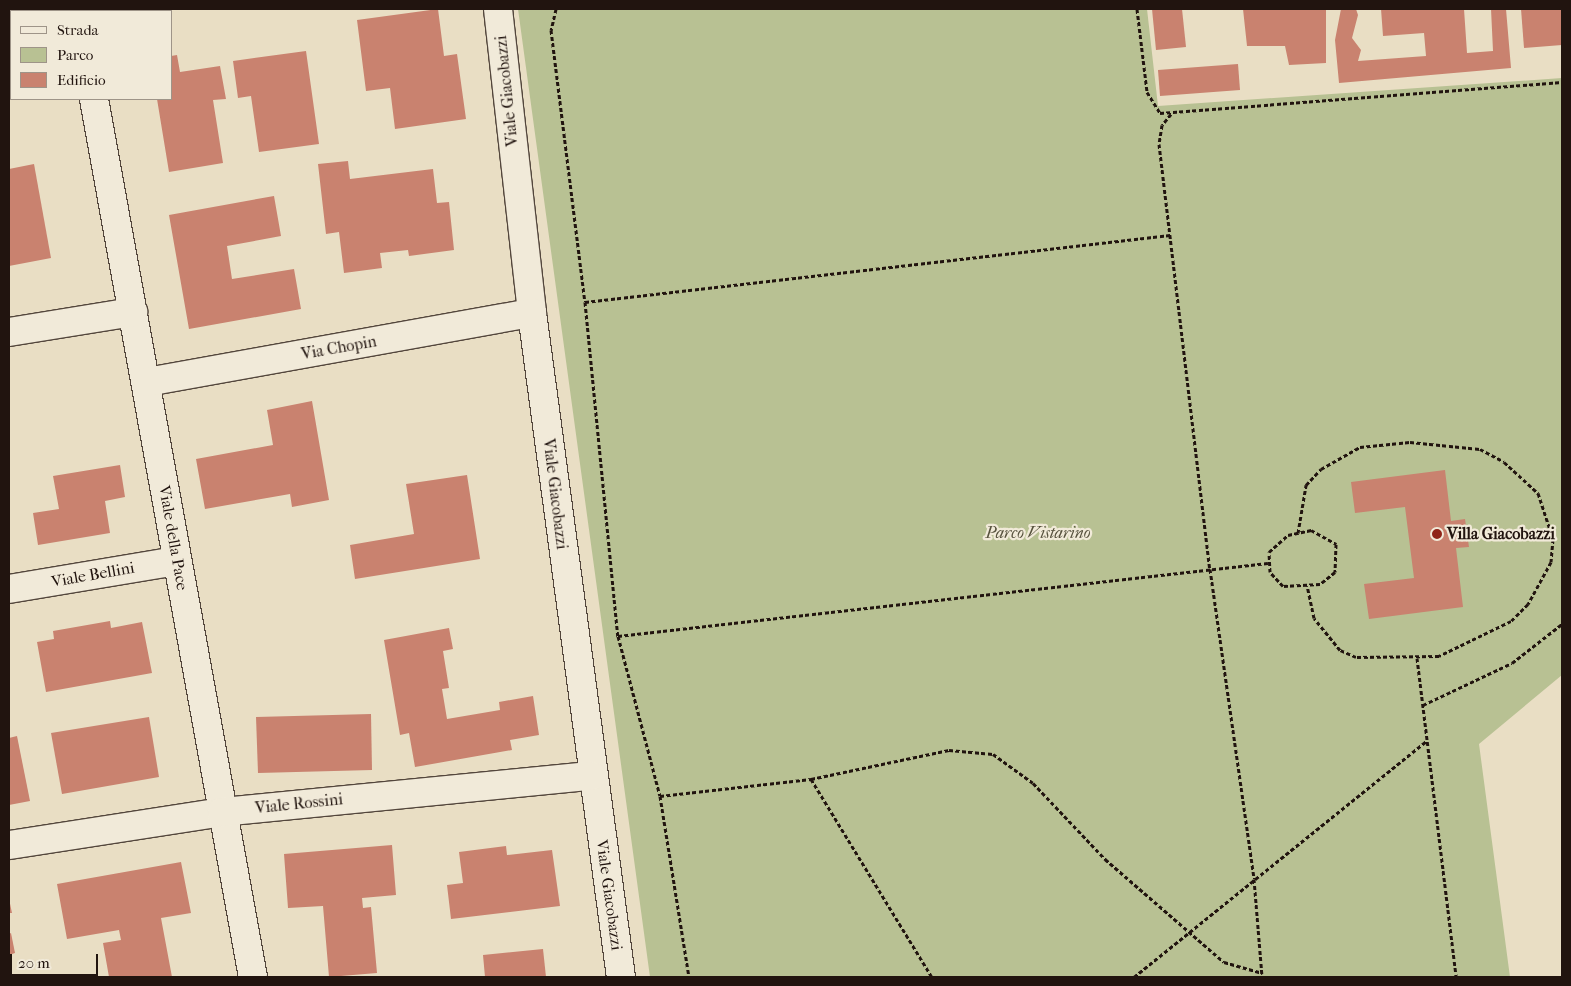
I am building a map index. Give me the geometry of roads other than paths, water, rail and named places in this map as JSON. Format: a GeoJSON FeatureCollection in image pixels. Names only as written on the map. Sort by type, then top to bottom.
{"type":"FeatureCollection","features":[{"type":"Feature","properties":{"kind":"street","name":"Viale Giacobazzi"},"geometry":{"type":"LineString","coordinates":[[498,9],[532,313],[592,776],[622,977]]}},
{"type":"Feature","properties":{"kind":"street","name":"Viale della Pace"},"geometry":{"type":"LineString","coordinates":[[94,100],[147,382],[222,812],[254,977]]}},
{"type":"Feature","properties":{"kind":"street"},"geometry":{"type":"LineString","coordinates":[[9,332],[133,312]]}},
{"type":"Feature","properties":{"kind":"street","name":"Via Chopin"},"geometry":{"type":"LineString","coordinates":[[147,382],[532,313]]}},
{"type":"Feature","properties":{"kind":"street","name":"Viale Bellini"},"geometry":{"type":"LineString","coordinates":[[9,590],[177,561]]}},
{"type":"Feature","properties":{"kind":"street","name":"Viale Rossini"},"geometry":{"type":"LineString","coordinates":[[9,845],[222,812],[592,776]]}},
{"type":"Feature","properties":{"kind":"place","name":"Villa Giacobazzi"},"geometry":{"type":"Point","coordinates":[1437,534]}},
{"type":"Feature","properties":{"kind":"park label","name":"Parco Vistarino"},"geometry":{"type":"Point","coordinates":[1038,533]}}]}
